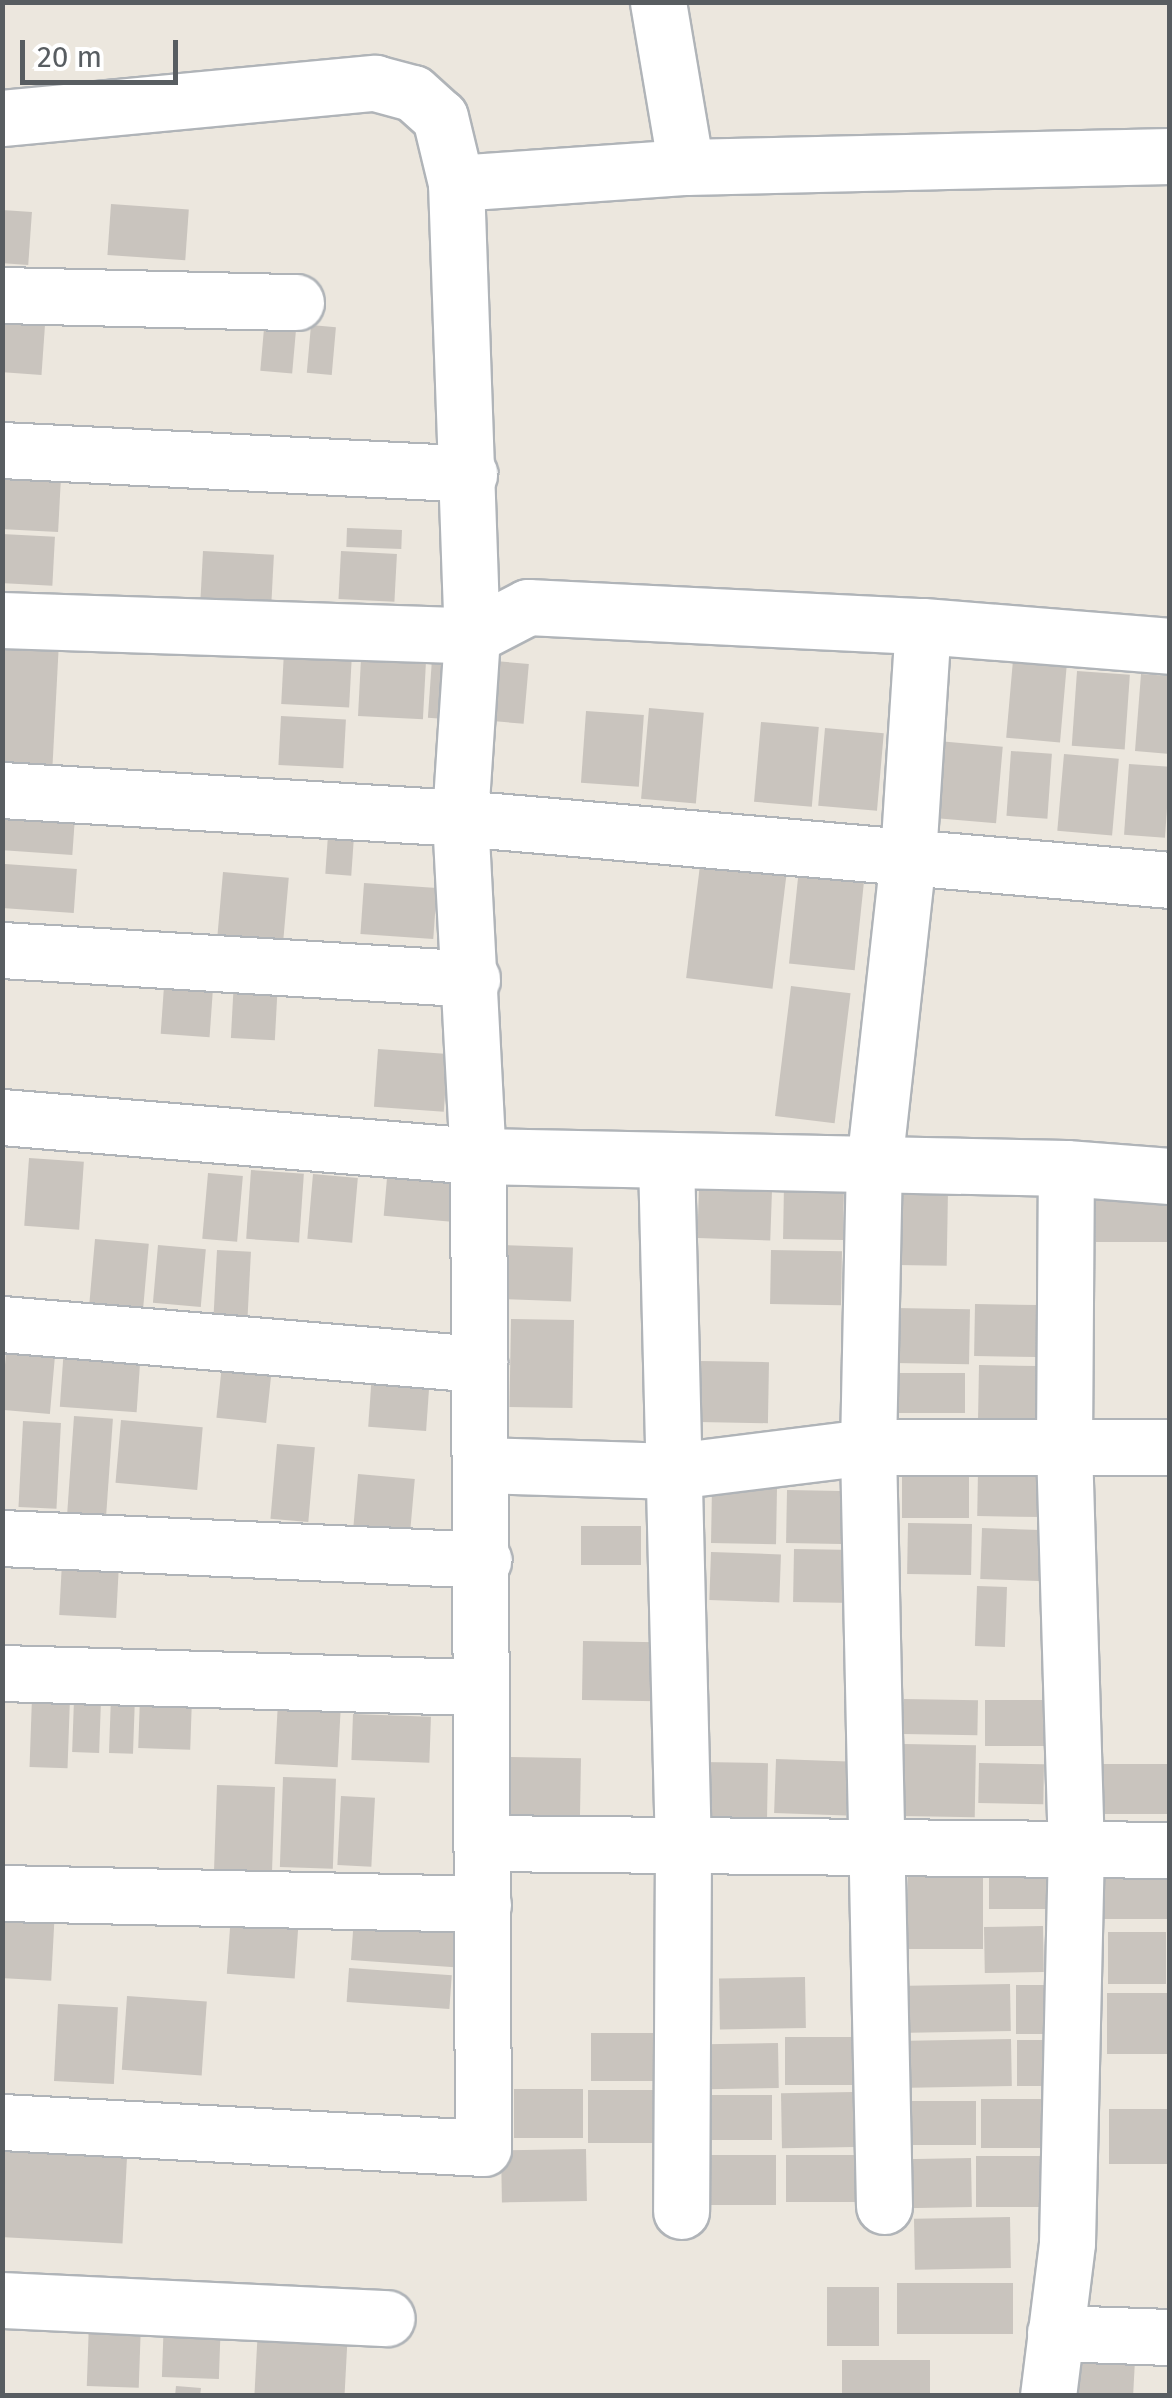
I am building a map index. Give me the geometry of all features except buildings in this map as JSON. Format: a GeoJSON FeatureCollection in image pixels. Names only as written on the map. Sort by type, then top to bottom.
{"type":"FeatureCollection","features":[{"type":"Feature","properties":{"kind":"street"},"geometry":{"type":"LineString","coordinates":[[658,2],[686,167]]}},
{"type":"Feature","properties":{"kind":"street"},"geometry":{"type":"LineString","coordinates":[[2,118],[376,83],[413,93],[440,117],[456,183],[472,636],[460,818],[472,980],[478,1156],[483,2148],[2,2122]]}},
{"type":"Feature","properties":{"kind":"street"},"geometry":{"type":"LineString","coordinates":[[456,183],[686,167],[1170,156]]}},
{"type":"Feature","properties":{"kind":"street"},"geometry":{"type":"LineString","coordinates":[[2,294],[296,302]]}},
{"type":"Feature","properties":{"kind":"street"},"geometry":{"type":"LineString","coordinates":[[2,450],[468,474]]}},
{"type":"Feature","properties":{"kind":"street"},"geometry":{"type":"LineString","coordinates":[[2,620],[472,636],[528,607],[923,626],[1170,646]]}},
{"type":"Feature","properties":{"kind":"street"},"geometry":{"type":"LineString","coordinates":[[884,2206],[868,1446],[874,1165],[908,856],[923,626]]}},
{"type":"Feature","properties":{"kind":"street"},"geometry":{"type":"LineString","coordinates":[[2,790],[460,818],[1170,880]]}},
{"type":"Feature","properties":{"kind":"street"},"geometry":{"type":"LineString","coordinates":[[2,950],[472,980]]}},
{"type":"Feature","properties":{"kind":"street"},"geometry":{"type":"LineString","coordinates":[[2,1117],[478,1156],[1066,1168],[1170,1176]]}},
{"type":"Feature","properties":{"kind":"street"},"geometry":{"type":"LineString","coordinates":[[666,1160],[683,1849],[680,2211]]}},
{"type":"Feature","properties":{"kind":"street"},"geometry":{"type":"LineString","coordinates":[[1048,2396],[1067,2243],[1076,1852],[1064,1446],[1066,1168]]}},
{"type":"Feature","properties":{"kind":"street"},"geometry":{"type":"LineString","coordinates":[[2,1324],[479,1364]]}},
{"type":"Feature","properties":{"kind":"street"},"geometry":{"type":"LineString","coordinates":[[481,1465],[674,1471],[868,1446],[1170,1447]]}},
{"type":"Feature","properties":{"kind":"street"},"geometry":{"type":"LineString","coordinates":[[2,1538],[483,1560]]}},
{"type":"Feature","properties":{"kind":"street"},"geometry":{"type":"LineString","coordinates":[[2,1673],[480,1687]]}},
{"type":"Feature","properties":{"kind":"street"},"geometry":{"type":"LineString","coordinates":[[482,1842],[683,1849],[1170,1850]]}},
{"type":"Feature","properties":{"kind":"street"},"geometry":{"type":"LineString","coordinates":[[2,1893],[483,1904]]}},
{"type":"Feature","properties":{"kind":"street"},"geometry":{"type":"LineString","coordinates":[[2,2300],[386,2318]]}},
{"type":"Feature","properties":{"kind":"street"},"geometry":{"type":"LineString","coordinates":[[1055,2333],[1170,2336]]}}]}
